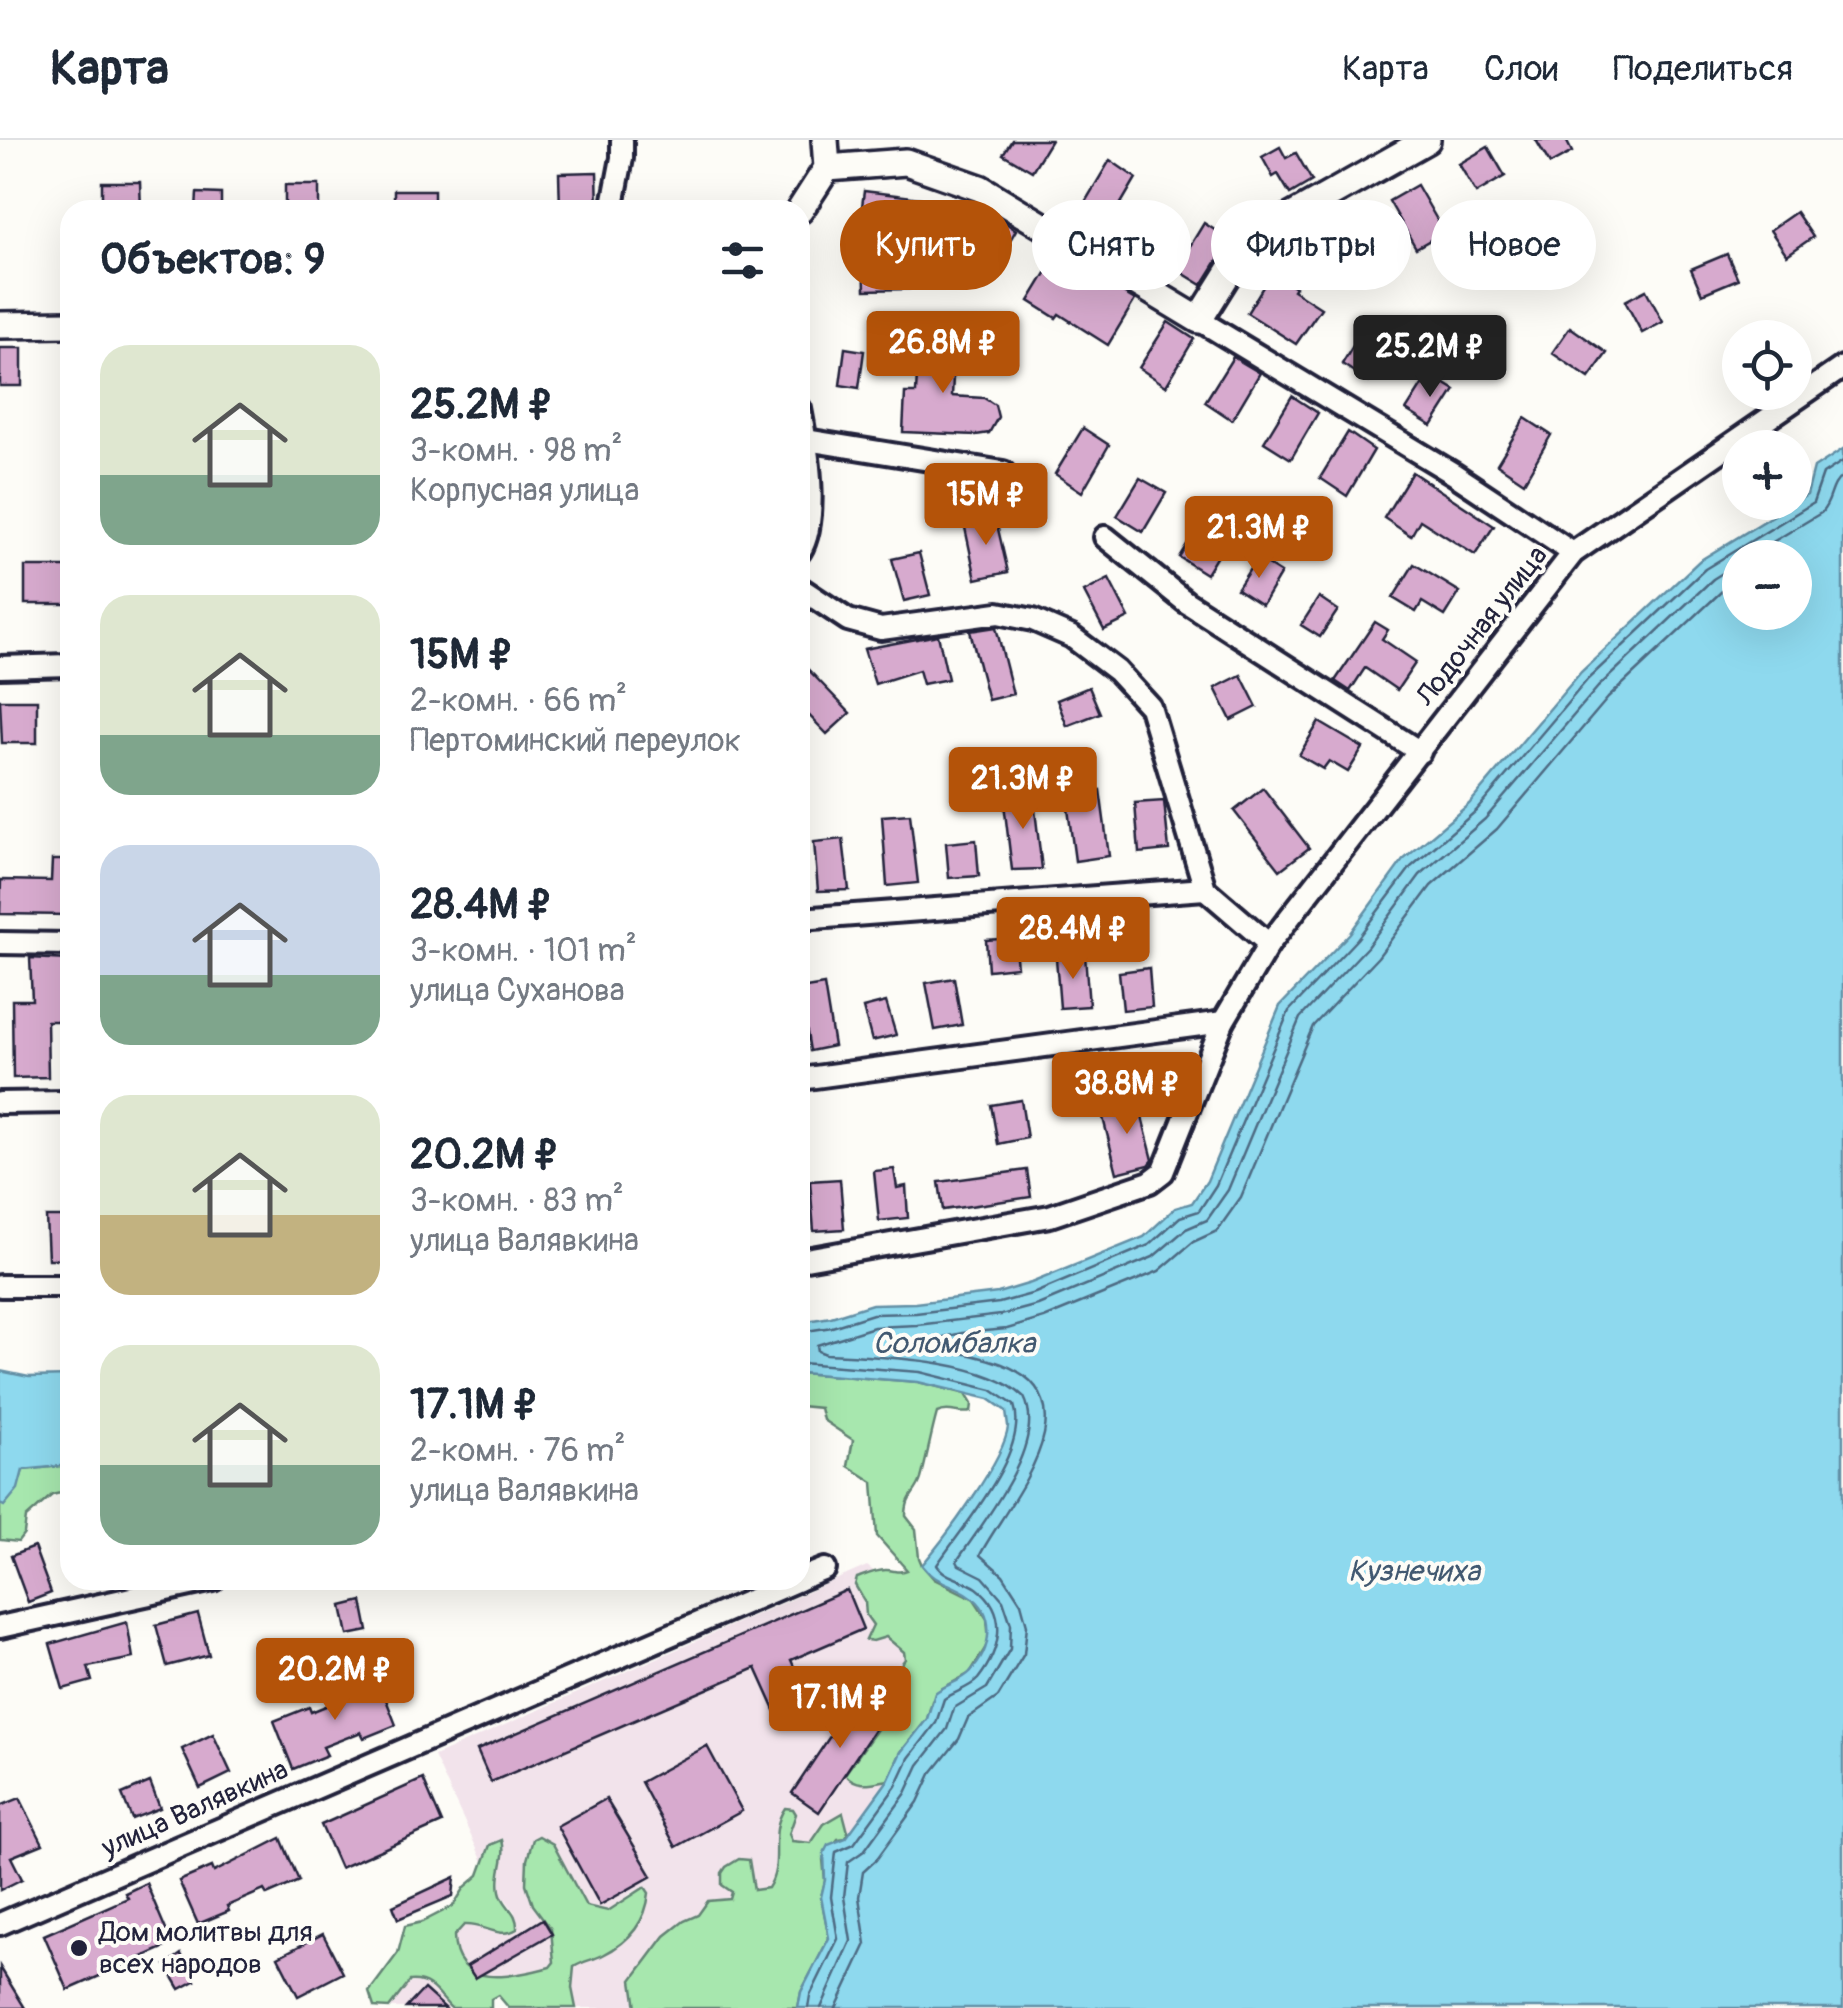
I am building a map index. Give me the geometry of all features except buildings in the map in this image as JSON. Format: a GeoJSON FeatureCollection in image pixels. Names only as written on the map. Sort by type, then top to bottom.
{"type":"FeatureCollection","features":[{"type":"Feature","properties":{"kind":"street"},"geometry":{"type":"LineString","coordinates":[[614,200],[622,140]]}},
{"type":"Feature","properties":{"kind":"street"},"geometry":{"type":"LineString","coordinates":[[806,200],[827,168],[825,140]]}},
{"type":"Feature","properties":{"kind":"street"},"geometry":{"type":"LineString","coordinates":[[1198,320],[1230,272],[1278,224],[1427,140]]}},
{"type":"Feature","properties":{"kind":"street"},"geometry":{"type":"LineString","coordinates":[[827,168],[906,162],[980,188],[1454,474],[1573,553]]}},
{"type":"Feature","properties":{"kind":"street"},"geometry":{"type":"LineString","coordinates":[[0,325],[60,324]]}},
{"type":"Feature","properties":{"kind":"street","name":"Лодочная улица"},"geometry":{"type":"LineString","coordinates":[[810,1258],[1050,1216],[1150,1182],[1163,1172],[1223,1022],[1270,944],[1573,553],[1843,367]]}},
{"type":"Feature","properties":{"kind":"street"},"geometry":{"type":"LineString","coordinates":[[810,441],[1003,472]]}},
{"type":"Feature","properties":{"kind":"street"},"geometry":{"type":"LineString","coordinates":[[1104,536],[1186,602],[1420,752]]}},
{"type":"Feature","properties":{"kind":"street"},"geometry":{"type":"LineString","coordinates":[[810,595],[848,620],[880,630],[998,613],[1033,620],[1072,636],[1117,671],[1150,706],[1204,889],[1270,944]]}},
{"type":"Feature","properties":{"kind":"street"},"geometry":{"type":"LineString","coordinates":[[0,667],[60,665]]}},
{"type":"Feature","properties":{"kind":"street"},"geometry":{"type":"LineString","coordinates":[[810,918],[1204,889]]}},
{"type":"Feature","properties":{"kind":"street"},"geometry":{"type":"LineString","coordinates":[[0,943],[60,944]]}},
{"type":"Feature","properties":{"kind":"street"},"geometry":{"type":"LineString","coordinates":[[810,1079],[1223,1022]]}},
{"type":"Feature","properties":{"kind":"street"},"geometry":{"type":"LineString","coordinates":[[0,1103],[60,1102]]}},
{"type":"Feature","properties":{"kind":"street"},"geometry":{"type":"LineString","coordinates":[[0,1286],[60,1286]]}},
{"type":"Feature","properties":{"kind":"street","name":"улица Валявкина"},"geometry":{"type":"LineString","coordinates":[[810,1575],[824,1569]]}},
{"type":"Feature","properties":{"kind":"street"},"geometry":{"type":"LineString","coordinates":[[0,1627],[168,1590]]}},
{"type":"Feature","properties":{"kind":"street","name":"улица Валявкина"},"geometry":{"type":"LineString","coordinates":[[0,1924],[776,1590]]}},
{"type":"Feature","properties":{"kind":"shaded area"},"geometry":{"type":"Polygon","coordinates":[[[867,1566],[875,1572],[857,1578],[866,1615],[873,1625],[867,1639],[886,1636],[905,1653],[905,1659],[893,1675],[876,1678],[862,1691],[890,1711],[845,1774],[858,1783],[888,1780],[738,2008],[576,2008],[572,1988],[574,1967],[607,1953],[638,1928],[648,1901],[646,1888],[631,1893],[615,1909],[593,1909],[586,1905],[570,1875],[530,1847],[526,1884],[533,1905],[551,1929],[554,1962],[551,1967],[512,1975],[484,1975],[464,1969],[455,1955],[454,1936],[458,1929],[472,1924],[500,1934],[515,1912],[500,1892],[504,1843],[484,1864],[434,1756],[867,1566]]]}},
{"type":"Feature","properties":{"kind":"shaded area"},"geometry":{"type":"Polygon","coordinates":[[[416,1980],[433,1988],[451,2008],[389,2008],[405,1987],[416,1980]]]}},
{"type":"Feature","properties":{"kind":"green space"},"geometry":{"type":"Polygon","coordinates":[[[810,1374],[918,1382],[966,1394],[972,1404],[971,1412],[937,1413],[921,1479],[906,1516],[916,1529],[922,1565],[934,1579],[974,1599],[987,1619],[989,1642],[970,1673],[941,1689],[932,1701],[927,1719],[901,1752],[888,1780],[871,1783],[860,1783],[845,1774],[890,1711],[861,1690],[876,1678],[893,1675],[905,1659],[904,1652],[886,1637],[866,1640],[873,1625],[855,1585],[857,1578],[875,1572],[907,1570],[877,1536],[873,1482],[848,1466],[853,1440],[823,1420],[820,1408],[810,1407],[810,1374]]]}},
{"type":"Feature","properties":{"kind":"green space"},"geometry":{"type":"Polygon","coordinates":[[[60,1466],[60,1493],[52,1495],[26,1518],[24,1534],[18,1542],[0,1540],[0,1504],[4,1505],[17,1489],[23,1470],[60,1466]]]}},
{"type":"Feature","properties":{"kind":"green space"},"geometry":{"type":"Polygon","coordinates":[[[785,1808],[796,1814],[789,1834],[792,1841],[811,1843],[824,1824],[843,1813],[848,1832],[823,1859],[825,1881],[821,1897],[829,1938],[801,1992],[798,2008],[636,2008],[632,1980],[665,1936],[698,1915],[708,1901],[730,1899],[732,1892],[722,1885],[726,1867],[739,1859],[749,1860],[754,1890],[768,1888],[775,1869],[777,1828],[785,1808]]]}},
{"type":"Feature","properties":{"kind":"green space"},"geometry":{"type":"Polygon","coordinates":[[[539,1836],[553,1844],[586,1906],[608,1911],[645,1887],[649,1893],[640,1922],[621,1944],[574,1967],[572,1988],[576,2008],[509,2008],[498,1995],[491,1999],[491,2008],[451,2008],[429,1985],[417,1981],[410,1981],[389,2008],[374,2007],[369,1992],[398,1953],[405,1926],[453,1906],[465,1887],[479,1875],[490,1845],[502,1840],[500,1891],[515,1917],[517,1929],[504,1933],[464,1925],[454,1936],[457,1954],[475,1973],[488,1976],[550,1967],[554,1962],[551,1929],[533,1905],[526,1884],[527,1860],[533,1839],[539,1836]]]}},
{"type":"Feature","properties":{"kind":"water","name":"Кузнечиха"},"geometry":{"type":"Polygon","coordinates":[[[1843,449],[1843,2008],[798,2008],[801,1992],[829,1938],[821,1897],[828,1845],[846,1838],[888,1780],[901,1752],[927,1719],[935,1693],[970,1672],[987,1643],[988,1622],[978,1603],[932,1576],[922,1565],[985,1478],[1008,1427],[1006,1411],[989,1399],[918,1382],[810,1374],[810,1320],[872,1304],[998,1293],[1031,1283],[1144,1237],[1175,1208],[1192,1203],[1207,1181],[1280,1006],[1350,933],[1403,860],[1469,804],[1581,672],[1699,561],[1722,547],[1722,630],[1812,630],[1812,540],[1733,540],[1766,520],[1812,520],[1814,468],[1843,449]]]}},
{"type":"Feature","properties":{"kind":"water"},"geometry":{"type":"Polygon","coordinates":[[[0,1371],[29,1377],[60,1376],[60,1466],[23,1470],[18,1489],[4,1506],[0,1504],[0,1371]]]}},
{"type":"Feature","properties":{"kind":"place","name":"Дом молитвы для всех народов"},"geometry":{"type":"Point","coordinates":[79,1948]}},
{"type":"Feature","properties":{"kind":"water label","name":"Соломбалка"},"geometry":{"type":"Point","coordinates":[954,1343]}}]}
